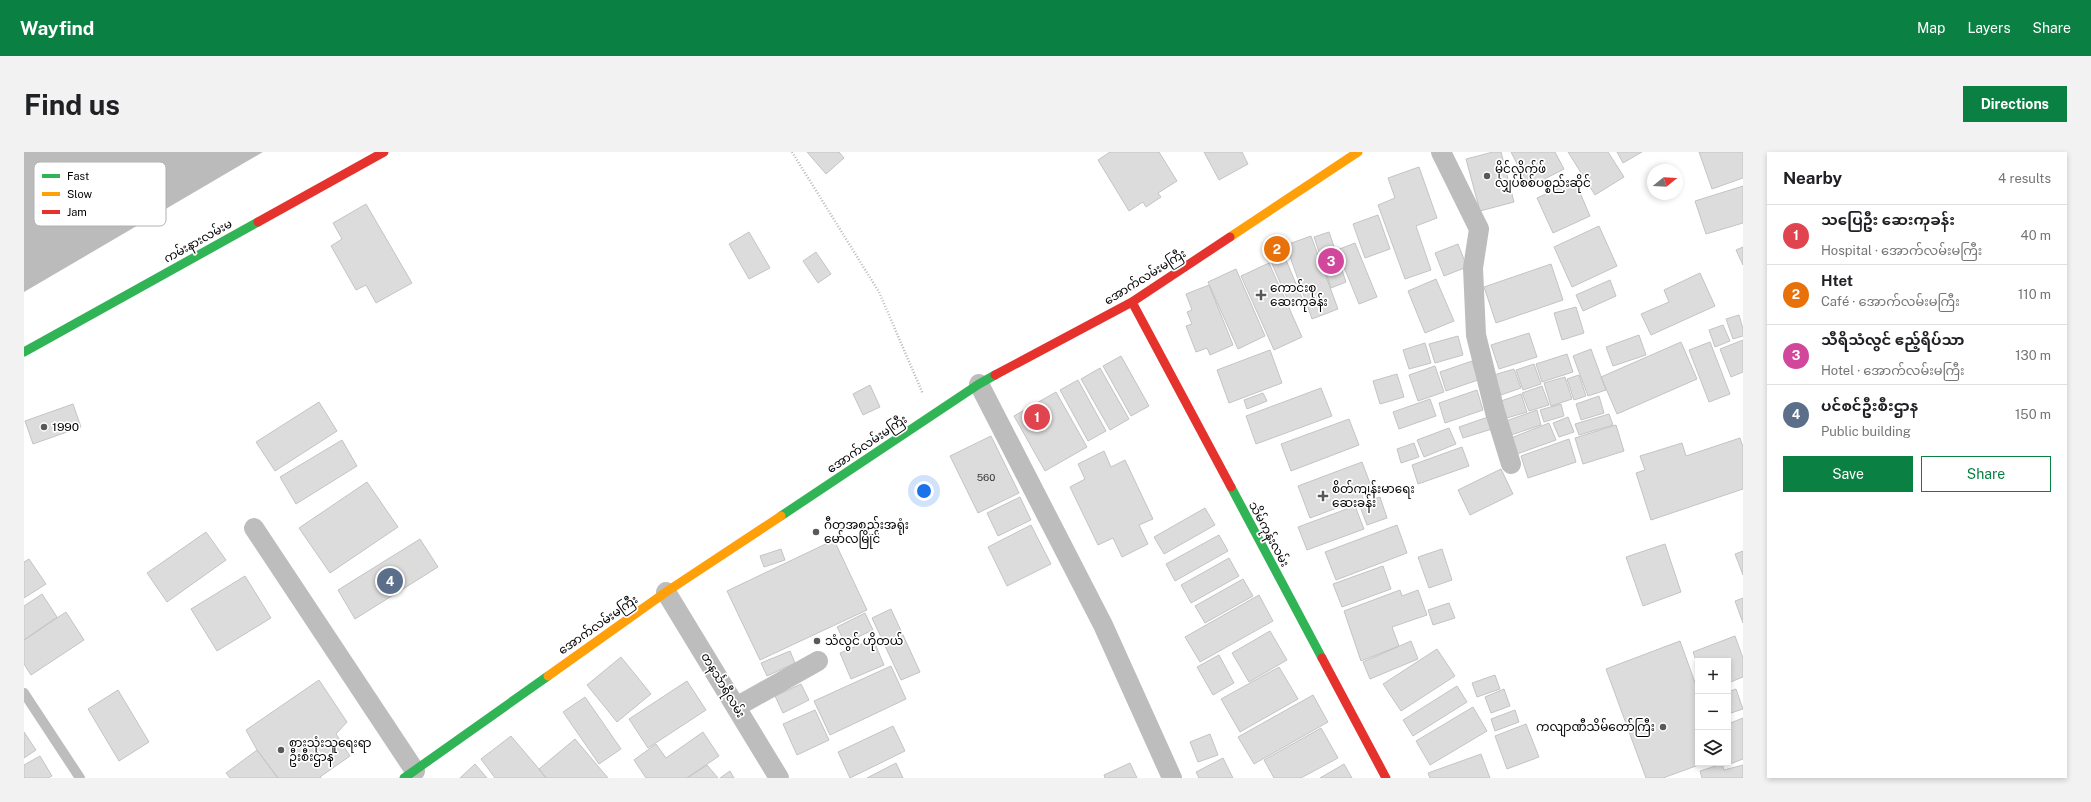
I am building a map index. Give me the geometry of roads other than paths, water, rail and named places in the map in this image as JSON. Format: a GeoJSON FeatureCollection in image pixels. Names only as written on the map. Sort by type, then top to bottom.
{"type":"FeatureCollection","features":[{"type":"Feature","properties":{"kind":"main road","name":"ကမ်းနားလမ်းမ"},"geometry":{"type":"LineString","coordinates":[[24,352],[384,152]]}},
{"type":"Feature","properties":{"kind":"main road","name":"အောက်လမ်းမကြီး"},"geometry":{"type":"LineString","coordinates":[[410,774],[666,592],[979,384],[1132,302],[1358,152]]}},
{"type":"Feature","properties":{"kind":"main road","name":"သိမ်ကုန်းလမ်း"},"geometry":{"type":"LineString","coordinates":[[1132,302],[1386,778]]}},
{"type":"Feature","properties":{"kind":"street"},"geometry":{"type":"LineString","coordinates":[[1441,152],[1479,229],[1473,268],[1476,335],[1495,412],[1512,464]]}},
{"type":"Feature","properties":{"kind":"street"},"geometry":{"type":"LineString","coordinates":[[979,384],[1103,625],[1172,778]]}},
{"type":"Feature","properties":{"kind":"street"},"geometry":{"type":"LineString","coordinates":[[254,528],[410,774]]}},
{"type":"Feature","properties":{"kind":"street","name":"တနင်္သာရီလမ်း"},"geometry":{"type":"LineString","coordinates":[[666,592],[779,778]]}},
{"type":"Feature","properties":{"kind":"street"},"geometry":{"type":"LineString","coordinates":[[736,707],[818,661]]}},
{"type":"Feature","properties":{"kind":"lane"},"geometry":{"type":"LineString","coordinates":[[24,693],[80,778]]}},
{"type":"Feature","properties":{"kind":"place","name":"မိုင်လိုက်ဖ် လျှပ်စစ်ပစ္စည်းဆိုင်"},"geometry":{"type":"Point","coordinates":[1487,176]}},
{"type":"Feature","properties":{"kind":"place","name":"Htet"},"geometry":{"type":"Point","coordinates":[1277,249]}},
{"type":"Feature","properties":{"kind":"place","name":"သီရိသံလွင် ဧည့်ရိပ်သာ"},"geometry":{"type":"Point","coordinates":[1331,261]}},
{"type":"Feature","properties":{"kind":"place","name":"ကောင်းစု ဆေးကုခန်း"},"geometry":{"type":"Point","coordinates":[1261,295]}},
{"type":"Feature","properties":{"kind":"place","name":"သပြေဦး ဆေးကုခန်း"},"geometry":{"type":"Point","coordinates":[1037,417]}},
{"type":"Feature","properties":{"kind":"place","name":"1990"},"geometry":{"type":"Point","coordinates":[44,427]}},
{"type":"Feature","properties":{"kind":"place","name":"စိတ်ကျန်းမာရေး ဆေးခန်း"},"geometry":{"type":"Point","coordinates":[1323,496]}},
{"type":"Feature","properties":{"kind":"place","name":"ဂီတအစည်းအရုံး မော်လမြိုင်"},"geometry":{"type":"Point","coordinates":[816,532]}},
{"type":"Feature","properties":{"kind":"place","name":"ပင်စင်ဦးစီးဌာန"},"geometry":{"type":"Point","coordinates":[390,581]}},
{"type":"Feature","properties":{"kind":"place","name":"သံလွင် ဟိုတယ်"},"geometry":{"type":"Point","coordinates":[817,641]}},
{"type":"Feature","properties":{"kind":"place","name":"ကလျာဏီသိမ်တော်ကြီး"},"geometry":{"type":"Point","coordinates":[1663,727]}},
{"type":"Feature","properties":{"kind":"place","name":"စားသုံးသူရေးရာ ဦးစီးဌာန"},"geometry":{"type":"Point","coordinates":[281,750]}}]}
